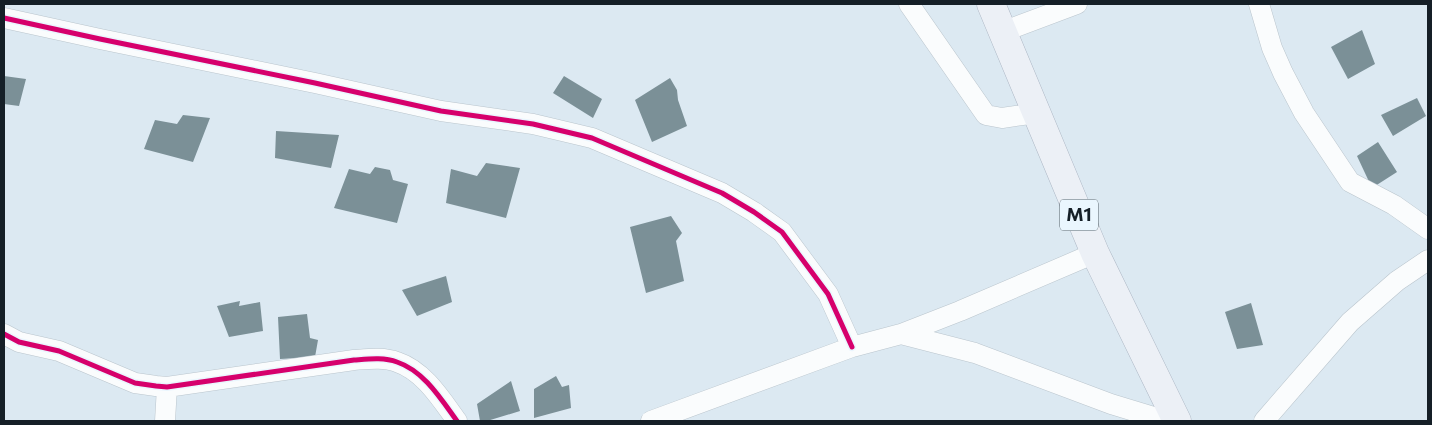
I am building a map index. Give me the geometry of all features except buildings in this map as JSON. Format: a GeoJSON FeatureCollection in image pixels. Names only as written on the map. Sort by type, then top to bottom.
{"type":"FeatureCollection","features":[{"type":"Feature","properties":{"kind":"main road","name":"M1"},"geometry":{"type":"LineString","coordinates":[[990,4],[1095,253],[1176,421]]}},
{"type":"Feature","properties":{"kind":"street"},"geometry":{"type":"LineString","coordinates":[[909,4],[986,115],[1002,118],[1037,113]]}},
{"type":"Feature","properties":{"kind":"street"},"geometry":{"type":"LineString","coordinates":[[1002,32],[1076,4]]}},
{"type":"Feature","properties":{"kind":"street"},"geometry":{"type":"LineString","coordinates":[[1259,4],[1272,48],[1282,73],[1304,114],[1350,182],[1394,206],[1428,229]]}},
{"type":"Feature","properties":{"kind":"street"},"geometry":{"type":"LineString","coordinates":[[4,18],[100,40],[315,83],[441,111],[533,124],[592,138],[722,193],[754,212],[782,232],[828,294],[852,348]]}},
{"type":"Feature","properties":{"kind":"street"},"geometry":{"type":"LineString","coordinates":[[652,421],[852,348],[901,334],[960,311],[1095,253]]}},
{"type":"Feature","properties":{"kind":"street"},"geometry":{"type":"LineString","coordinates":[[1264,421],[1350,322],[1397,281],[1428,260]]}},
{"type":"Feature","properties":{"kind":"street"},"geometry":{"type":"LineString","coordinates":[[4,334],[19,342],[59,351],[134,383],[167,386],[354,360],[396,361],[412,369],[436,393],[457,421]]}},
{"type":"Feature","properties":{"kind":"street"},"geometry":{"type":"LineString","coordinates":[[901,334],[975,353],[1111,404],[1167,421]]}},
{"type":"Feature","properties":{"kind":"street"},"geometry":{"type":"LineString","coordinates":[[165,421],[167,386]]}},
{"type":"Feature","properties":{"kind":"cycle path"},"geometry":{"type":"LineString","coordinates":[[4,18],[441,111],[533,124],[592,138],[722,193],[754,212],[782,232],[828,294],[852,347]]}},
{"type":"Feature","properties":{"kind":"cycle path"},"geometry":{"type":"LineString","coordinates":[[4,334],[19,342],[59,351],[135,383],[167,387],[354,360],[387,359],[407,366],[424,379],[457,421]]}}]}
